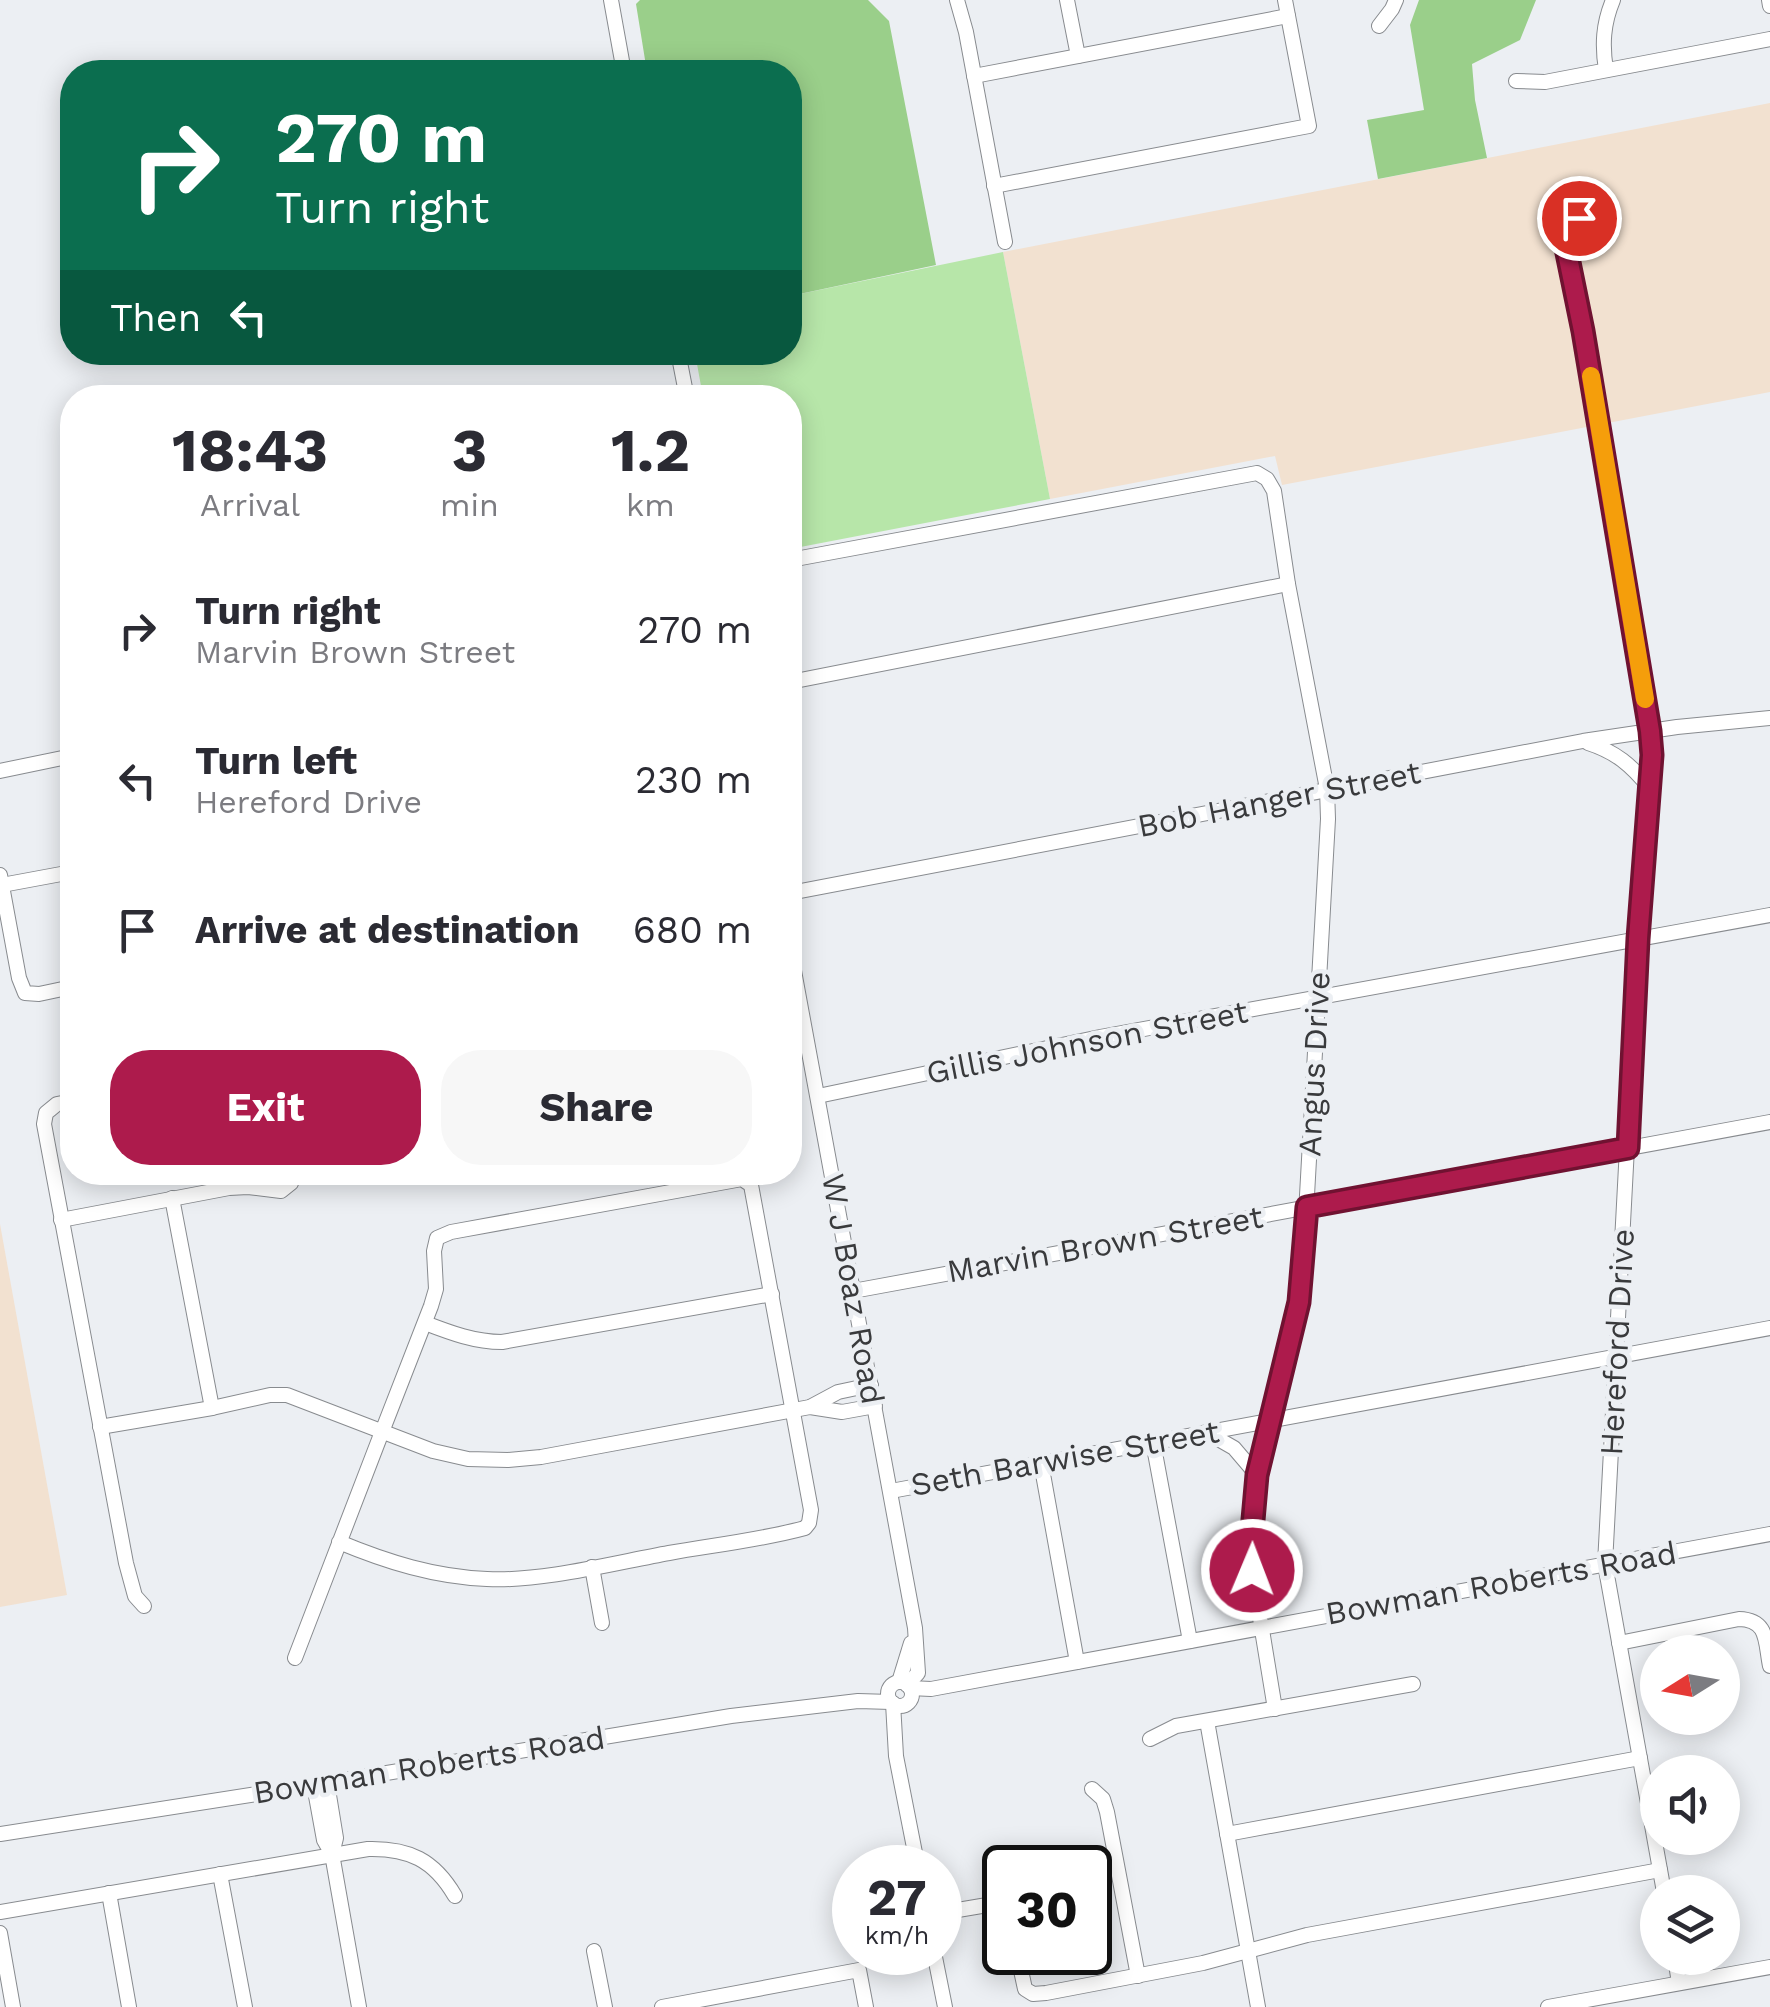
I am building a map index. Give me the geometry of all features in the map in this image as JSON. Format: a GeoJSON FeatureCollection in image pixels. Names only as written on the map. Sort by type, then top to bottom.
{"type":"FeatureCollection","features":[{"type":"Feature","properties":{"kind":"street"},"geometry":{"type":"LineString","coordinates":[[611,0],[622,60]]}},
{"type":"Feature","properties":{"kind":"street"},"geometry":{"type":"LineString","coordinates":[[957,0],[1005,242]]}},
{"type":"Feature","properties":{"kind":"street"},"geometry":{"type":"LineString","coordinates":[[1067,0],[1078,56]]}},
{"type":"Feature","properties":{"kind":"street"},"geometry":{"type":"LineString","coordinates":[[994,186],[1309,126],[1285,0]]}},
{"type":"Feature","properties":{"kind":"street"},"geometry":{"type":"LineString","coordinates":[[1379,26],[1396,0]]}},
{"type":"Feature","properties":{"kind":"street"},"geometry":{"type":"LineString","coordinates":[[1606,70],[1605,19],[1613,0]]}},
{"type":"Feature","properties":{"kind":"street"},"geometry":{"type":"LineString","coordinates":[[974,76],[1288,16]]}},
{"type":"Feature","properties":{"kind":"street"},"geometry":{"type":"LineString","coordinates":[[1516,80],[1544,82],[1770,39]]}},
{"type":"Feature","properties":{"kind":"street","name":"Hereford Drive"},"geometry":{"type":"LineString","coordinates":[[1579,218],[1568,231],[1566,248],[1652,755],[1638,939],[1605,1564],[1640,1758]]}},
{"type":"Feature","properties":{"kind":"street","name":"Angus Drive"},"geometry":{"type":"LineString","coordinates":[[802,558],[1257,474],[1267,478],[1274,492],[1327,789],[1328,819],[1299,1302],[1257,1475],[1252,1531],[1252,1570],[1275,1709]]}},
{"type":"Feature","properties":{"kind":"street"},"geometry":{"type":"LineString","coordinates":[[802,680],[1288,584]]}},
{"type":"Feature","properties":{"kind":"street","name":"Bob Hanger Street"},"geometry":{"type":"LineString","coordinates":[[802,891],[1582,741],[1770,718]]}},
{"type":"Feature","properties":{"kind":"street"},"geometry":{"type":"LineString","coordinates":[[1582,741],[1625,760],[1649,788]]}},
{"type":"Feature","properties":{"kind":"street"},"geometry":{"type":"LineString","coordinates":[[0,771],[60,758]]}},
{"type":"Feature","properties":{"kind":"street"},"geometry":{"type":"LineString","coordinates":[[60,873],[1,880],[25,993],[60,990]]}},
{"type":"Feature","properties":{"kind":"street","name":"Gillis Johnson Street"},"geometry":{"type":"LineString","coordinates":[[818,1096],[1100,1037],[1770,915]]}},
{"type":"Feature","properties":{"kind":"street","name":"W J Boaz Road"},"geometry":{"type":"LineString","coordinates":[[802,1013],[915,1628],[895,1724],[896,1756],[913,1845]]}},
{"type":"Feature","properties":{"kind":"street"},"geometry":{"type":"LineString","coordinates":[[60,1103],[46,1114],[44,1124],[130,1583],[144,1606]]}},
{"type":"Feature","properties":{"kind":"street","name":"Marvin Brown Street"},"geometry":{"type":"LineString","coordinates":[[853,1291],[1770,1122]]}},
{"type":"Feature","properties":{"kind":"street"},"geometry":{"type":"LineString","coordinates":[[61,1220],[172,1198],[248,1187],[281,1191],[288,1185]]}},
{"type":"Feature","properties":{"kind":"street"},"geometry":{"type":"LineString","coordinates":[[295,1658],[425,1323],[436,1289],[436,1238],[451,1232],[709,1185]]}},
{"type":"Feature","properties":{"kind":"street"},"geometry":{"type":"LineString","coordinates":[[339,1542],[423,1571],[491,1580],[592,1568],[805,1528],[811,1510],[751,1185]]}},
{"type":"Feature","properties":{"kind":"street"},"geometry":{"type":"LineString","coordinates":[[172,1198],[212,1408]]}},
{"type":"Feature","properties":{"kind":"street"},"geometry":{"type":"LineString","coordinates":[[425,1323],[464,1337],[502,1342],[772,1294]]}},
{"type":"Feature","properties":{"kind":"street","name":"Seth Barwise Street"},"geometry":{"type":"LineString","coordinates":[[891,1491],[1770,1328]]}},
{"type":"Feature","properties":{"kind":"street"},"geometry":{"type":"LineString","coordinates":[[100,1428],[270,1394],[288,1395],[433,1451],[468,1459],[508,1460],[810,1407],[838,1392],[871,1385]]}},
{"type":"Feature","properties":{"kind":"street"},"geometry":{"type":"LineString","coordinates":[[810,1407],[842,1412],[875,1406]]}},
{"type":"Feature","properties":{"kind":"street"},"geometry":{"type":"LineString","coordinates":[[1206,1432],[1234,1448],[1257,1475]]}},
{"type":"Feature","properties":{"kind":"street"},"geometry":{"type":"LineString","coordinates":[[1153,1442],[1190,1641]]}},
{"type":"Feature","properties":{"kind":"street"},"geometry":{"type":"LineString","coordinates":[[1040,1463],[1077,1662]]}},
{"type":"Feature","properties":{"kind":"street","name":"Bowman Roberts Road"},"geometry":{"type":"LineString","coordinates":[[0,1834],[731,1716],[900,1694],[1770,1534]]}},
{"type":"Feature","properties":{"kind":"street"},"geometry":{"type":"LineString","coordinates":[[592,1568],[602,1623]]}},
{"type":"Feature","properties":{"kind":"street"},"geometry":{"type":"LineString","coordinates":[[1619,1643],[1739,1618],[1751,1619],[1763,1631],[1770,1666]]}},
{"type":"Feature","properties":{"kind":"street"},"geometry":{"type":"LineString","coordinates":[[1150,1738],[1176,1726],[1413,1684]]}},
{"type":"Feature","properties":{"kind":"street"},"geometry":{"type":"LineString","coordinates":[[1207,1721],[1258,2007]]}},
{"type":"Feature","properties":{"kind":"street"},"geometry":{"type":"LineString","coordinates":[[1227,1834],[1640,1758]]}},
{"type":"Feature","properties":{"kind":"street"},"geometry":{"type":"LineString","coordinates":[[320,1784],[336,1838],[332,1854],[360,2007]]}},
{"type":"Feature","properties":{"kind":"street"},"geometry":{"type":"LineString","coordinates":[[1092,1788],[1108,1812],[1138,1976]]}},
{"type":"Feature","properties":{"kind":"street"},"geometry":{"type":"LineString","coordinates":[[0,1912],[368,1849],[408,1852],[432,1867],[454,1896]]}},
{"type":"Feature","properties":{"kind":"street","name":"Hereford Drive"},"geometry":{"type":"LineString","coordinates":[[1657,1855],[1661,1875]]}},
{"type":"Feature","properties":{"kind":"street"},"geometry":{"type":"LineString","coordinates":[[1021,1975],[1022,1983],[1034,1994],[1203,1963],[1307,1935],[1660,1870]]}},
{"type":"Feature","properties":{"kind":"street"},"geometry":{"type":"LineString","coordinates":[[220,1874],[244,2007]]}},
{"type":"Feature","properties":{"kind":"street"},"geometry":{"type":"LineString","coordinates":[[109,1893],[129,2007]]}},
{"type":"Feature","properties":{"kind":"street"},"geometry":{"type":"LineString","coordinates":[[0,1934],[13,2007]]}},
{"type":"Feature","properties":{"kind":"street"},"geometry":{"type":"LineString","coordinates":[[594,1951],[606,2007]]}},
{"type":"Feature","properties":{"kind":"street"},"geometry":{"type":"LineString","coordinates":[[1548,2007],[1602,2002],[1770,1967]]}},
{"type":"Feature","properties":{"kind":"street"},"geometry":{"type":"LineString","coordinates":[[662,2007],[859,1970],[866,2007]]}},
{"type":"Feature","properties":{"kind":"street"},"geometry":{"type":"LineString","coordinates":[[938,1975],[944,2007]]}},
{"type":"Feature","properties":{"kind":"street"},"geometry":{"type":"LineString","coordinates":[[1678,1975],[1679,1983]]}},
{"type":"Feature","properties":{"kind":"shaded area"},"geometry":{"type":"Polygon","coordinates":[[[1770,103],[1770,392],[1282,485],[1275,456],[1050,499],[1003,252],[1770,103]]]}},
{"type":"Feature","properties":{"kind":"shaded area"},"geometry":{"type":"Polygon","coordinates":[[[0,1224],[67,1595],[0,1607],[0,1224]]]}},
{"type":"Feature","properties":{"kind":"green space"},"geometry":{"type":"Polygon","coordinates":[[[640,0],[868,0],[889,21],[936,265],[802,293],[802,60],[645,60],[636,4],[640,0]]]}},
{"type":"Feature","properties":{"kind":"green space"},"geometry":{"type":"Polygon","coordinates":[[[1419,0],[1536,0],[1520,40],[1472,64],[1487,158],[1378,179],[1367,120],[1424,110],[1410,25],[1419,0]]]}},
{"type":"Feature","properties":{"kind":"green space"},"geometry":{"type":"Polygon","coordinates":[[[1003,252],[1050,499],[802,547],[802,385],[701,385],[697,365],[802,365],[802,294],[1003,252]]]}},
{"type":"Feature","properties":{"kind":"slow traffic"},"geometry":{"type":"LineString","coordinates":[[1591,376],[1645,699]]}},
{"type":"Feature","properties":{"kind":"route"},"geometry":{"type":"LineString","coordinates":[[1252,1570],[1257,1475],[1299,1302],[1307,1207],[1628,1148],[1652,755],[1566,248],[1568,231],[1579,218]]}}]}
